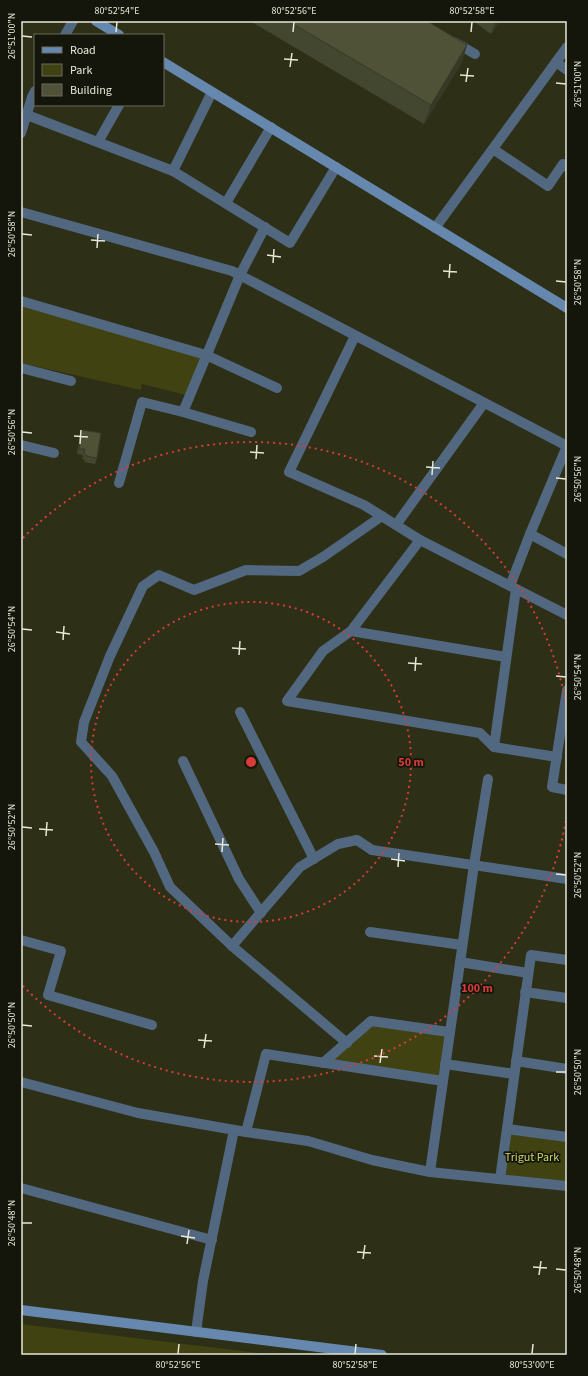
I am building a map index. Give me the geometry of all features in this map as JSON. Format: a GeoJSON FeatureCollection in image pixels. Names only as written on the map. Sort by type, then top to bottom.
{"type":"FeatureCollection","features":[{"type":"Feature","properties":{"kind":"street"},"geometry":{"type":"LineString","coordinates":[[66,34],[73,21]]}},
{"type":"Feature","properties":{"kind":"street"},"geometry":{"type":"LineString","coordinates":[[96,21],[117,34]]}},
{"type":"Feature","properties":{"kind":"street"},"geometry":{"type":"LineString","coordinates":[[443,36],[475,54]]}},
{"type":"Feature","properties":{"kind":"street"},"geometry":{"type":"LineString","coordinates":[[435,228],[567,47]]}},
{"type":"Feature","properties":{"kind":"street"},"geometry":{"type":"LineString","coordinates":[[556,62],[567,70]]}},
{"type":"Feature","properties":{"kind":"street"},"geometry":{"type":"LineString","coordinates":[[164,63],[567,308]]}},
{"type":"Feature","properties":{"kind":"street"},"geometry":{"type":"LineString","coordinates":[[173,171],[212,92]]}},
{"type":"Feature","properties":{"kind":"street"},"geometry":{"type":"LineString","coordinates":[[21,133],[34,94]]}},
{"type":"Feature","properties":{"kind":"street"},"geometry":{"type":"LineString","coordinates":[[98,142],[118,106]]}},
{"type":"Feature","properties":{"kind":"street"},"geometry":{"type":"LineString","coordinates":[[26,115],[173,171],[290,243],[336,167]]}},
{"type":"Feature","properties":{"kind":"street"},"geometry":{"type":"LineString","coordinates":[[226,203],[271,127]]}},
{"type":"Feature","properties":{"kind":"street"},"geometry":{"type":"LineString","coordinates":[[493,149],[548,186],[563,164],[567,167]]}},
{"type":"Feature","properties":{"kind":"street"},"geometry":{"type":"LineString","coordinates":[[21,212],[225,269],[240,275],[567,446],[530,534],[513,588],[494,747]]}},
{"type":"Feature","properties":{"kind":"street"},"geometry":{"type":"LineString","coordinates":[[183,412],[240,275],[265,227]]}},
{"type":"Feature","properties":{"kind":"street"},"geometry":{"type":"LineString","coordinates":[[21,300],[206,355],[277,388]]}},
{"type":"Feature","properties":{"kind":"street"},"geometry":{"type":"LineString","coordinates":[[356,336],[289,472],[364,505],[420,540],[567,615]]}},
{"type":"Feature","properties":{"kind":"street"},"geometry":{"type":"LineString","coordinates":[[21,368],[71,381]]}},
{"type":"Feature","properties":{"kind":"street"},"geometry":{"type":"LineString","coordinates":[[119,483],[142,402],[183,412],[251,432]]}},
{"type":"Feature","properties":{"kind":"street"},"geometry":{"type":"LineString","coordinates":[[396,525],[484,403]]}},
{"type":"Feature","properties":{"kind":"street"},"geometry":{"type":"LineString","coordinates":[[21,445],[54,453]]}},
{"type":"Feature","properties":{"kind":"street"},"geometry":{"type":"LineString","coordinates":[[347,1043],[232,946],[170,887],[154,852],[112,776],[81,742],[84,722],[110,656],[143,586],[159,575],[194,590],[246,570],[299,571],[323,557],[382,516]]}},
{"type":"Feature","properties":{"kind":"street"},"geometry":{"type":"LineString","coordinates":[[530,534],[567,554]]}},
{"type":"Feature","properties":{"kind":"street"},"geometry":{"type":"LineString","coordinates":[[420,540],[351,631],[323,650],[287,701],[480,733],[494,747],[557,757]]}},
{"type":"Feature","properties":{"kind":"street"},"geometry":{"type":"LineString","coordinates":[[351,631],[506,656]]}},
{"type":"Feature","properties":{"kind":"street"},"geometry":{"type":"LineString","coordinates":[[567,690],[564,728],[552,787],[567,790]]}},
{"type":"Feature","properties":{"kind":"street"},"geometry":{"type":"LineString","coordinates":[[240,712],[314,859]]}},
{"type":"Feature","properties":{"kind":"street"},"geometry":{"type":"LineString","coordinates":[[183,761],[239,879],[261,913]]}},
{"type":"Feature","properties":{"kind":"street"},"geometry":{"type":"LineString","coordinates":[[430,1172],[449,1032],[488,779]]}},
{"type":"Feature","properties":{"kind":"street"},"geometry":{"type":"LineString","coordinates":[[232,946],[300,867],[338,844],[357,840],[372,850],[567,879]]}},
{"type":"Feature","properties":{"kind":"street"},"geometry":{"type":"LineString","coordinates":[[370,932],[462,945]]}},
{"type":"Feature","properties":{"kind":"street"},"geometry":{"type":"LineString","coordinates":[[21,940],[61,951],[48,995],[152,1024]]}},
{"type":"Feature","properties":{"kind":"street"},"geometry":{"type":"LineString","coordinates":[[500,1179],[530,955],[567,960]]}},
{"type":"Feature","properties":{"kind":"street"},"geometry":{"type":"LineString","coordinates":[[460,962],[528,973]]}},
{"type":"Feature","properties":{"kind":"street"},"geometry":{"type":"LineString","coordinates":[[525,992],[567,998]]}},
{"type":"Feature","properties":{"kind":"street"},"geometry":{"type":"LineString","coordinates":[[323,1063],[372,1021],[449,1032]]}},
{"type":"Feature","properties":{"kind":"street"},"geometry":{"type":"LineString","coordinates":[[246,1132],[266,1054],[442,1081]]}},
{"type":"Feature","properties":{"kind":"street"},"geometry":{"type":"LineString","coordinates":[[516,1061],[567,1069]]}},
{"type":"Feature","properties":{"kind":"street"},"geometry":{"type":"LineString","coordinates":[[445,1064],[514,1074]]}},
{"type":"Feature","properties":{"kind":"street"},"geometry":{"type":"LineString","coordinates":[[21,1082],[138,1113],[308,1141],[372,1160],[430,1172],[567,1186]]}},
{"type":"Feature","properties":{"kind":"street"},"geometry":{"type":"LineString","coordinates":[[507,1129],[567,1137]]}},
{"type":"Feature","properties":{"kind":"street"},"geometry":{"type":"LineString","coordinates":[[196,1332],[204,1281],[234,1130]]}},
{"type":"Feature","properties":{"kind":"street"},"geometry":{"type":"LineString","coordinates":[[21,1188],[212,1240]]}},
{"type":"Feature","properties":{"kind":"street"},"geometry":{"type":"LineString","coordinates":[[21,1310],[382,1355]]}},
{"type":"Feature","properties":{"kind":"green space"},"geometry":{"type":"Polygon","coordinates":[[[21,304],[203,357],[186,395],[142,384],[141,390],[21,363],[21,304]]]}},
{"type":"Feature","properties":{"kind":"green space"},"geometry":{"type":"Polygon","coordinates":[[[372,1023],[448,1034],[441,1079],[327,1062],[372,1023]]]}},
{"type":"Feature","properties":{"kind":"green space","name":"Trigut Park"},"geometry":{"type":"Polygon","coordinates":[[[509,1132],[567,1139],[567,1184],[502,1177],[509,1132]]]}},
{"type":"Feature","properties":{"kind":"green space"},"geometry":{"type":"Polygon","coordinates":[[[21,1324],[274,1355],[21,1355],[21,1324]]]}},
{"type":"Feature","properties":{"kind":"building"},"geometry":{"type":"Polygon","coordinates":[[[288,21],[427,21],[467,45],[431,105],[288,21]]]}},
{"type":"Feature","properties":{"kind":"building"},"geometry":{"type":"Polygon","coordinates":[[[82,430],[101,433],[97,458],[86,456],[87,455],[84,454],[85,449],[79,449],[82,430]]]}}]}
